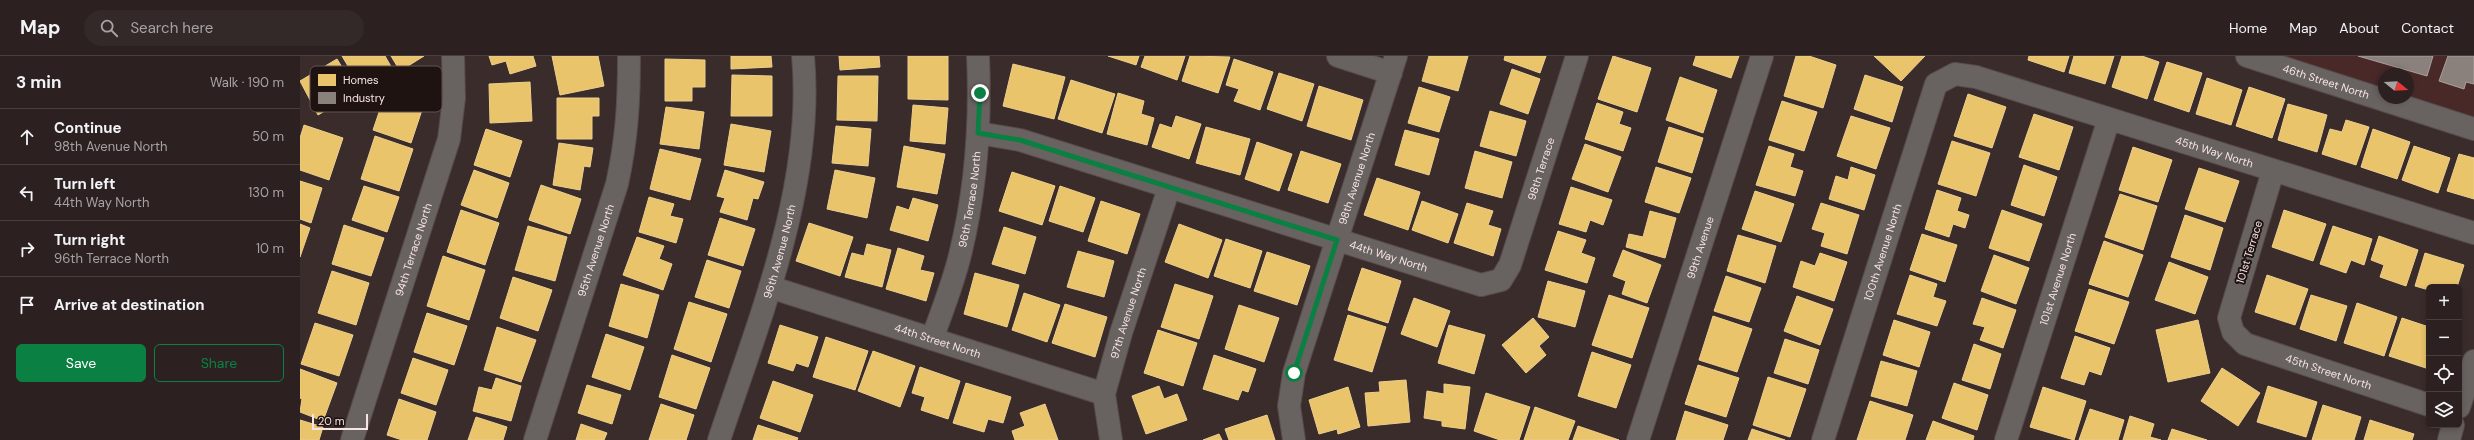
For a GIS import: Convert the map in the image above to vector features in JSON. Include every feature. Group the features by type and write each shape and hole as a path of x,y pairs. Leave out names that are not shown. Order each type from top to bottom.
{"street":[{"name":"94th Terrace North","path":"352,440 449,138 454,98 453,56"},
{"name":"95th Avenue North","path":"534,440 617,184 626,142 630,106 629,56"},
{"name":"96th Avenue North","path":"719,440 770,287 792,202 804,125 803,56"},
{"name":"96th Terrace North","path":"932,339 963,242 970,206 978,133 978,56"},
{"path":"1338,56 1393,64"},
{"name":"98th Terrace","path":"1501,280 1510,265 1577,56"},
{"name":"99th Avenue","path":"1638,440 1762,56"},
{"name":"46th Street North","path":"2247,56 2474,129"},
{"name":"98th Avenue North","path":"1294,440 1289,406 1294,373 1393,64"},
{"name":"45th Way North","path":"1955,74 1976,77 2474,233"},
{"name":"100th Avenue North","path":"1823,440 1936,84 1955,74"},
{"name":"101st Avenue North","path":"2006,440 2109,119"},
{"name":"44th Way North","path":"978,133 1020,140 1481,285 1501,280"},
{"name":"101st Terrace","path":"2233,332 2229,318 2274,171"},
{"name":"97th Avenue North","path":"1112,440 1104,394 1121,333 1169,188"},
{"name":"44th Street North","path":"770,287 1104,394"},
{"name":"45th Street North","path":"2233,332 2245,344 2426,404"},
{"path":"2462,398 2474,361"},
{"path":"2449,440 2452,428"}],"shaded area":[{"path":"2279,56 2474,56 2474,118 2414,99 2414,68 2378,68 2378,88"}],"building: Homes":[{"path":"342,56 385,56 391,66 348,66"},
{"path":"391,56 424,56 408,66 397,66"},
{"path":"489,56 533,56 536,66 510,74 506,61 492,65"},
{"path":"552,56 598,56 604,86 560,95"},
{"path":"731,56 771,56 772,67 731,69"},
{"path":"839,56 879,56 880,67 840,70"},
{"path":"908,56 948,56 948,100 908,99"},
{"path":"1108,56 1139,56 1136,65"},
{"path":"1145,56 1185,56 1177,80 1141,67"},
{"path":"1190,56 1230,57 1218,93 1182,81"},
{"path":"1429,56 1468,56 1458,91 1422,81"},
{"path":"1505,56 1546,56 1540,73 1504,60"},
{"path":"1613,56 1651,68 1637,112 1598,99"},
{"path":"1696,56 1739,56 1731,78 1693,65"},
{"path":"1796,56 1809,56 1836,65 1823,108 1784,96"},
{"path":"1874,56 1925,56 1901,81"},
{"path":"2029,56 2069,56 2064,72 2028,60"},
{"path":"2074,56 2114,56 2105,84 2069,73"},
{"path":"2122,56 2142,56 2159,62 2147,99 2112,87"},
{"path":"337,59 341,66 325,66"},
{"path":"665,59 705,60 705,87 692,87 692,101 665,101"},
{"path":"1234,59 1273,72 1260,110 1234,101 1239,89 1226,85"},
{"path":"2167,62 2202,73 2189,112 2154,100"},
{"path":"1013,64 1065,77 1054,119 1003,106"},
{"path":"1512,69 1540,79 1528,114 1500,104"},
{"path":"1279,73 1314,84 1302,121 1267,109"},
{"path":"310,75 310,100 300,81"},
{"path":"732,75 772,76 772,116 731,116"},
{"path":"1865,75 1903,87 1892,122 1854,109"},
{"path":"838,76 878,76 877,121 837,120"},
{"path":"1680,77 1717,90 1703,133 1666,120"},
{"path":"2207,78 2242,90 2231,125 2196,114"},
{"path":"1071,80 1115,94 1102,133 1058,119"},
{"path":"530,82 532,121 490,123 489,84"},
{"path":"1319,86 1363,100 1351,140 1307,126"},
{"path":"1419,87 1450,97 1439,132 1408,123"},
{"path":"2249,87 2285,99 2272,138 2236,126"},
{"path":"1118,93 1144,101 1141,114 1154,118 1147,145 1107,134"},
{"path":"1968,94 2006,107 1992,148 1954,136"},
{"path":"557,98 599,98 599,116 592,116 592,139 557,139"},
{"path":"1782,101 1817,112 1804,151 1769,140"},
{"path":"1597,103 1623,112 1619,124 1631,128 1623,151 1585,139"},
{"path":"2288,104 2327,115 2317,152 2278,140"},
{"path":"913,105 948,108 945,144 910,141"},
{"path":"666,107 704,112 699,149 660,144"},
{"path":"1490,111 1526,121 1516,156 1480,146"},
{"path":"316,112 323,112 318,115"},
{"path":"379,112 421,112 411,143 373,130"},
{"path":"2034,114 2073,127 2059,170 2019,157"},
{"path":"1176,116 1201,124 1189,159 1152,147 1160,124 1172,128"},
{"path":"1851,116 1890,128 1876,169 1837,156"},
{"path":"2346,120 2369,127 2356,165 2322,154 2330,129 2342,132"},
{"path":"731,124 771,131 764,172 724,165"},
{"path":"304,125 343,138 329,180 300,170 300,138"},
{"path":"836,126 871,129 868,166 832,163"},
{"path":"1206,127 1250,139 1240,175 1196,163"},
{"path":"1669,127 1703,138 1692,173 1658,162"},
{"path":"486,129 522,141 510,177 474,165"},
{"path":"2373,129 2410,142 2397,179 2361,167"},
{"path":"1405,130 1439,139 1429,175 1395,165"},
{"path":"375,136 413,149 399,191 361,179"},
{"path":"1952,141 1990,153 1976,196 1938,184"},
{"path":"1257,142 1292,154 1279,191 1245,179"},
{"path":"559,143 593,148 590,167 584,166 580,190 553,185"},
{"path":"1585,144 1621,157 1608,192 1572,179"},
{"path":"904,146 945,154 937,194 897,187"},
{"path":"1769,146 1794,154 1790,167 1803,171 1795,196 1756,185"},
{"path":"2414,146 2450,158 2438,193 2402,180"},
{"path":"2133,147 2172,160 2158,202 2119,190"},
{"path":"660,149 701,159 690,200 650,189"},
{"path":"1301,151 1341,164 1328,203 1288,190"},
{"path":"1475,151 1512,162 1502,198 1465,188"},
{"path":"2459,154 2474,158 2474,199 2447,191"},
{"path":"2024,165 2057,177 2044,216 2011,205"},
{"path":"1656,167 1691,178 1679,213 1645,202"},
{"path":"1851,167 1875,175 1864,210 1829,199 1836,176 1848,180"},
{"path":"2199,168 2239,181 2225,222 2185,209"},
{"path":"474,170 509,183 497,218 461,205"},
{"path":"725,170 764,182 758,199 753,198 747,220 720,212 725,198 717,196"},
{"path":"835,170 875,178 867,218 827,209"},
{"path":"1012,172 1055,186 1042,225 999,211"},
{"path":"1377,178 1420,192 1408,230 1364,215"},
{"path":"300,181 322,188 311,223 300,219"},
{"path":"541,185 581,199 570,234 529,220"},
{"path":"364,186 399,197 387,232 352,220"},
{"path":"1060,186 1095,198 1083,232 1049,221"},
{"path":"1571,187 1612,200 1603,225 1590,220 1586,232 1559,224"},
{"path":"1937,190 1961,198 1957,211 1969,215 1965,228 1953,224 1949,237 1925,229"},
{"path":"1755,191 1794,204 1781,242 1742,229"},
{"path":"2120,194 2157,206 2143,250 2105,237"},
{"path":"649,197 674,204 670,216 683,219 676,243 639,232"},
{"path":"913,198 938,205 928,241 890,230 897,206 909,210"},
{"path":"1101,201 1140,214 1127,254 1088,241"},
{"path":"1422,201 1458,214 1448,243 1412,230"},
{"path":"1467,203 1493,211 1488,225 1501,229 1493,256 1454,243"},
{"path":"1821,203 1859,215 1847,254 1821,246 1825,233 1812,229"},
{"path":"461,210 499,223 485,265 447,252"},
{"path":"2002,210 2042,224 2029,261 1989,248"},
{"path":"2284,210 2326,224 2313,261 2272,247"},
{"path":"1650,211 1676,218 1665,258 1626,247 1629,234 1643,237"},
{"path":"2185,215 2223,228 2210,270 2171,257"},
{"path":"720,218 755,229 743,266 708,255"},
{"path":"809,223 853,237 840,276 796,261"},
{"path":"300,224 310,228 300,257"},
{"path":"1179,224 1222,240 1208,278 1165,262"},
{"path":"344,225 384,238 371,276 332,264"},
{"path":"528,226 567,237 555,281 515,270"},
{"path":"2333,226 2372,239 2364,265 2351,260 2346,273 2320,264"},
{"path":"1004,227 1036,237 1025,274 992,264"},
{"path":"1558,231 1586,240 1581,253 1595,258 1587,283 1545,270"},
{"path":"1922,234 1957,245 1945,282 1910,270"},
{"path":"1738,235 1776,246 1765,283 1727,271"},
{"path":"2379,236 2418,250 2406,286 2380,277 2384,265 2371,260"},
{"path":"637,237 664,246 659,259 672,264 663,290 623,275"},
{"path":"1226,239 1262,251 1250,288 1214,276"},
{"path":"2104,241 2143,255 2128,297 2089,284"},
{"path":"867,244 891,250 882,287 845,277 852,253 864,256"},
{"path":"898,248 924,256 920,270 934,273 926,301 886,289"},
{"path":"1623,250 1661,265 1647,303 1622,294 1626,281 1613,276"},
{"path":"1078,251 1114,261 1104,297 1067,287"},
{"path":"1267,252 1310,266 1297,305 1254,291"},
{"path":"1820,253 1847,262 1834,301 1793,287 1801,261 1815,266"},
{"path":"2425,253 2464,265 2458,284 2426,284 2426,289 2415,286"},
{"path":"1994,255 2029,268 2016,304 1981,291"},
{"path":"443,256 485,270 469,320 427,306"},
{"path":"707,260 741,271 729,308 695,297"},
{"path":"2169,262 2208,277 2195,314 2155,300"},
{"path":"1362,268 1401,281 1388,323 1348,310"},
{"path":"332,271 369,283 356,325 318,313"},
{"path":"975,273 1019,285 1007,327 964,314"},
{"path":"1910,275 1937,284 1933,297 1946,301 1937,326 1897,314"},
{"path":"2267,275 2308,289 2295,325 2255,312"},
{"path":"1726,276 1761,288 1749,322 1714,311"},
{"path":"513,277 552,290 538,331 500,318"},
{"path":"1548,281 1585,291 1575,327 1538,317"},
{"path":"621,284 659,295 647,338 609,326"},
{"path":"1175,284 1213,296 1199,339 1161,327"},
{"path":"2089,289 2129,302 2114,344 2075,331"},
{"path":"1024,293 1060,305 1047,342 1012,330"},
{"path":"1609,295 1649,308 1632,358 1592,345"},
{"path":"2311,295 2347,306 2336,341 2300,329"},
{"path":"1797,296 1833,309 1820,345 1784,331"},
{"path":"1414,298 1450,311 1437,347 1401,334"},
{"path":"1982,298 2016,310 2003,348 1980,340 1985,327 1973,324"},
{"path":"689,302 727,314 711,362 674,349"},
{"path":"2357,303 2397,317 2384,356 2344,343"},
{"path":"1065,304 1107,317 1095,357 1052,343"},
{"path":"1239,305 1279,318 1264,362 1225,349"},
{"path":"427,313 467,326 454,365 414,352"},
{"path":"1348,315 1386,327 1372,372 1334,360"},
{"path":"1713,316 1752,329 1737,372 1699,360"},
{"path":"1533,318 1549,337 1539,346 1546,355 1526,373 1502,345"},
{"path":"2402,318 2426,326 2426,368 2389,356"},
{"path":"1894,320 1930,332 1919,367 1883,355"},
{"path":"2198,320 2210,373 2168,382 2156,330"},
{"path":"315,323 353,335 339,376 301,364"},
{"path":"780,325 818,337 808,367 796,363 793,371 768,363"},
{"path":"1449,325 1485,335 1474,374 1438,363"},
{"path":"497,327 536,340 521,382 484,370"},
{"path":"1158,330 1197,343 1183,386 1144,373"},
{"path":"606,334 644,347 630,390 592,377"},
{"path":"2075,336 2110,348 2101,375 2089,371 2084,385 2061,378"},
{"path":"826,337 868,351 855,390 813,377"},
{"path":"1785,339 1819,350 1808,384 1774,373"},
{"path":"1974,344 2001,354 1990,389 1962,380"},
{"path":"873,351 915,366 900,407 858,391"},
{"path":"1592,352 1631,365 1616,408 1578,396"},
{"path":"672,355 710,368 696,409 659,397"},
{"path":"1214,355 1256,369 1248,392 1242,390 1238,400 1203,389"},
{"path":"413,358 448,370 436,405 401,393"},
{"path":"1881,361 1917,371 1907,406 1871,396"},
{"path":"1698,365 1739,378 1726,417 1685,404"},
{"path":"920,367 960,381 948,419 921,410 925,397 912,393"},
{"path":"2222,368 2260,393 2238,426 2201,401"},
{"path":"300,369 337,383 323,421 300,412 302,399 300,398"},
{"path":"1768,377 1806,389 1790,437 1753,425"},
{"path":"496,378 521,386 511,421 473,411 479,387 492,390"},
{"path":"1406,380 1410,422 1368,426 1365,393 1380,392 1379,382"},
{"path":"773,381 813,395 800,432 760,418"},
{"path":"966,383 1011,397 1003,423 988,419 984,432 953,423"},
{"path":"1954,383 1988,395 1977,430 1942,418"},
{"path":"1444,384 1470,387 1465,429 1442,426 1442,421 1424,418 1427,391 1444,394"},
{"path":"587,385 621,395 612,424 578,413"},
{"path":"1159,386 1164,399 1177,394 1187,420 1146,434 1132,396"},
{"path":"2268,386 2317,402 2306,437 2257,422"},
{"path":"1348,387 1360,427 1338,434 1337,429 1319,434 1309,400"},
{"path":"2043,387 2086,401 2074,440 2030,427"},
{"path":"1486,393 1530,407 1519,440 1500,440 1474,431"},
{"path":"399,399 436,412 427,440 402,440 387,435"},
{"path":"1870,401 1913,415 1905,440 1857,440"},
{"path":"661,404 694,415 686,440 649,440"},
{"path":"1045,404 1058,440 1015,440 1012,431 1025,426 1020,413"},
{"path":"2323,405 2361,417 2354,440 2312,440"},
{"path":"1535,407 1575,421 1568,440 1524,440"},
{"path":"2090,409 2124,420 2118,440 2079,440"},
{"path":"1685,411 1728,425 1723,440 1676,440"},
{"path":"1267,415 1275,440 1229,440 1225,429"},
{"path":"2130,416 2154,424 2150,437 2161,440 2123,440"},
{"path":"476,417 507,427 503,440 468,440"},
{"path":"300,420 323,427 319,440 300,440"},
{"path":"2370,420 2414,434 2412,440 2364,440"},
{"path":"1933,421 1974,436 1973,440 1926,440"},
{"path":"581,424 607,433 604,440 576,440"},
{"path":"758,425 798,438 797,440 753,440"},
{"path":"1578,426 1619,440 1573,440"},
{"path":"1752,429 1785,440 1748,440"},
{"path":"2172,429 2207,440 2168,440"},
{"path":"1219,434 1222,440 1203,440"}],"building: Industry":[{"path":"2358,56 2433,56 2427,76 2414,72 2414,68 2399,68"},
{"path":"2448,56 2474,56 2474,84 2466,82 2464,89 2439,81"}],"route":[{"path":"980,93 978,133 1020,140 1337,240 1294,373"}]}
